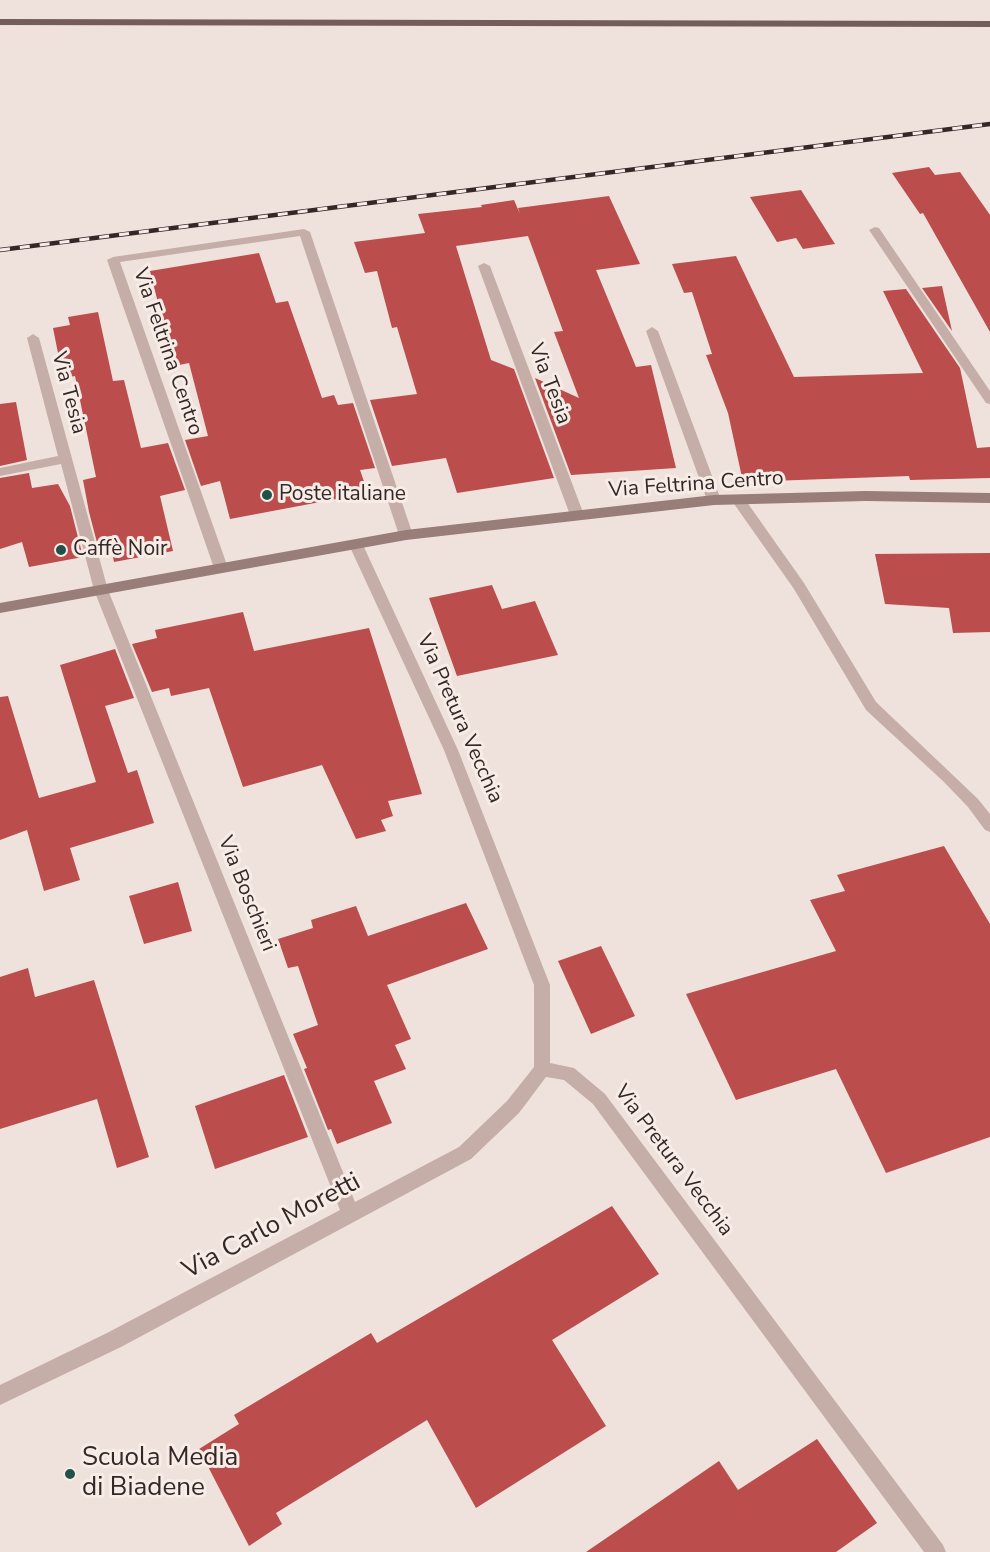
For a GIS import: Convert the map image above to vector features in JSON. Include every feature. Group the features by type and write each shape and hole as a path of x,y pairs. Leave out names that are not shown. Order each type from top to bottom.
{"main road":[{"path":"0,22 990,24"},
{"name":"Via Feltrina Centro","path":"0,608 406,535 577,515 714,500 866,496 990,498"}],"street":[{"path":"875,230 990,400"},
{"name":"Via Feltrina Centro","path":"221,568 113,260 304,232 406,535"},
{"name":"Via Tesia","path":"484,266 577,515"},
{"path":"652,331 714,500"},
{"name":"Via Tesia","path":"33,338 101,590"},
{"name":"Via Tesia","path":"0,472 66,459"},
{"path":"739,501 799,586 871,706 949,778 973,803 990,826"},
{"name":"Via Pretura Vecchia","path":"356,545 451,750 542,984 542,1069 567,1072 599,1099 936,1552"},
{"name":"Via Boschieri","path":"101,590 351,1214"},
{"name":"Via Carlo Moretti","path":"0,1395 114,1340 465,1154 513,1107 542,1069"}],"building":[{"path":"929,167 935,175 960,172 990,215 990,332 923,213 920,214 892,173"},
{"path":"801,190 835,244 803,249 796,238 777,242 750,197"},
{"path":"609,196 640,264 596,270 636,367 651,365 676,468 571,475 535,378 579,398 554,332 563,331 528,236 456,246 491,360 514,369 554,478 457,493 446,458 392,466 370,400 417,394 397,327 392,328 377,271 365,273 354,242 425,233 418,214 482,207 481,205 514,200 520,214 518,208"},
{"path":"259,253 276,303 288,301 322,398 334,395 338,405 353,403 375,468 360,470 368,493 230,519 220,481 201,486 185,440 208,436 189,363 174,366 150,271"},
{"path":"736,256 794,377 923,373 883,291 906,289 960,368 977,448 990,447 990,478 910,480 909,476 743,482 728,413 706,355 712,354 692,292 684,293 672,264"},
{"path":"942,286 952,331 922,288"},
{"path":"98,312 113,381 124,380 141,448 168,443 185,490 160,496 173,551 114,562 112,552 100,554 89,512 83,480 96,477 75,376 63,378 53,328 70,325 68,317"},
{"path":"16,402 27,460 0,466 0,404"},
{"path":"29,473 32,488 58,484 70,506 83,557 29,567 22,542 0,549 0,478"},
{"path":"990,553 990,632 953,633 949,608 885,604 875,554"},
{"path":"492,585 502,609 535,601 558,655 457,676 429,598"},
{"path":"243,612 254,651 369,628 422,794 388,801 393,816 381,820 386,831 356,839 322,765 243,787 209,688 171,696 169,688 152,692 132,644 157,638 155,630"},
{"path":"115,649 134,698 105,706 128,773 137,770 154,823 70,848 80,880 44,891 27,830 0,840 0,697 8,696 39,798 96,782 60,665"},
{"path":"944,846 990,924 990,1137 886,1173 836,1069 736,1100 686,994 836,951 810,900 845,891 837,875"},
{"path":"178,882 192,931 144,944 129,896"},
{"path":"466,903 488,949 387,985 411,1039 395,1045 406,1069 374,1081 392,1123 337,1144 331,1129 328,1130 293,1034 318,1025 298,966 288,968 278,939 313,928 311,920 356,906 368,936"},
{"path":"601,946 635,1016 591,1034 558,961"},
{"path":"28,968 35,997 94,980 149,1157 117,1168 97,1099 0,1129 0,977"},
{"path":"284,1075 308,1137 215,1169 195,1106"},
{"path":"612,1206 659,1274 552,1340 606,1426 476,1508 427,1420 276,1513 282,1524 249,1546 199,1449 239,1424 234,1415 371,1333 377,1343"},
{"path":"817,1439 877,1523 836,1552 586,1552 719,1461 738,1490"}],"railway":[{"path":"0,250 990,124"}],"place":[{"name":"Poste italiane","path":"267,495"},
{"name":"Caffè Noir","path":"61,550"},
{"name":"Scuola Media di Biadene","path":"70,1474"}]}
